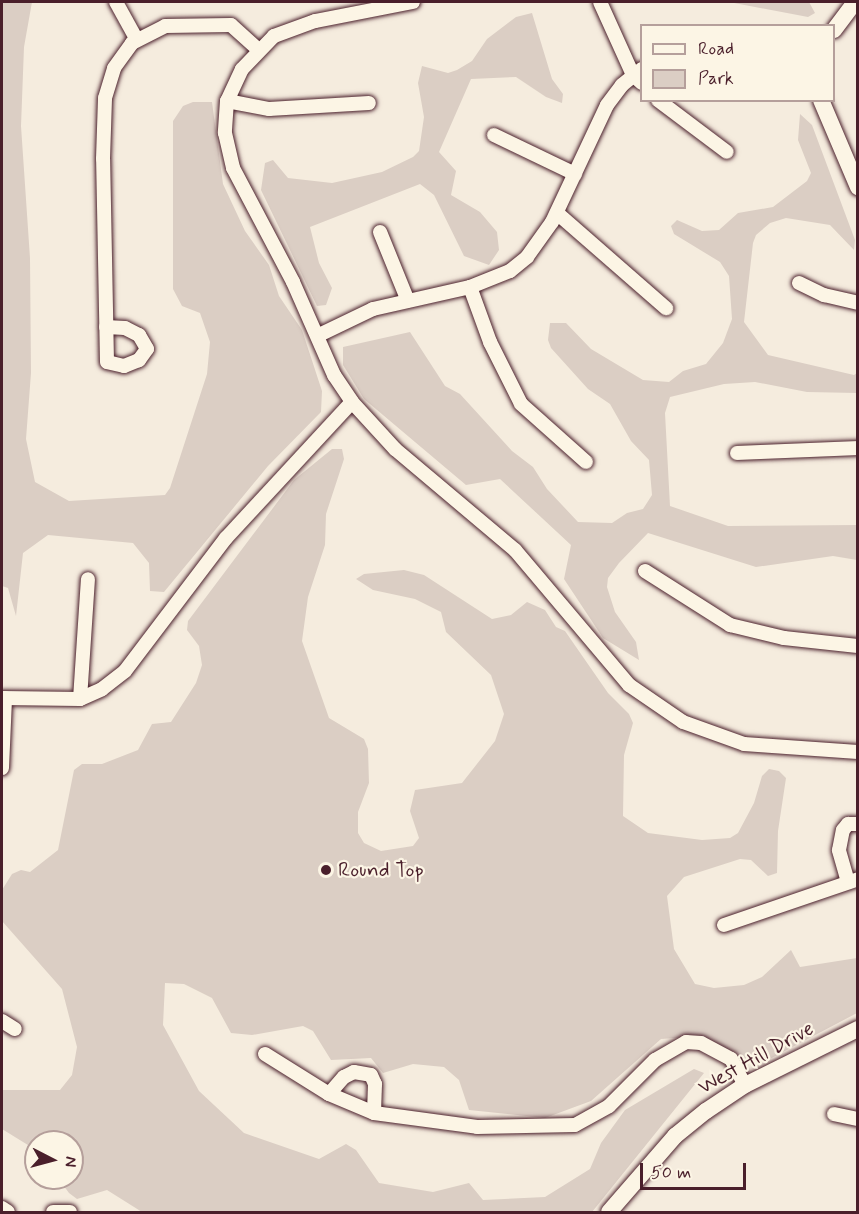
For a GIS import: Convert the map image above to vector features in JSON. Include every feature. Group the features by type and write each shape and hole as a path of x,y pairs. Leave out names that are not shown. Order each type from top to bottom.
{"street":[{"path":"116,2 137,40"},
{"path":"414,2 349,7 289,28 258,49 242,69 227,101 225,133 233,168 319,335 334,375 352,402 395,448 515,550 584,636 630,685 683,722 744,744 858,752"},
{"path":"319,335 373,309 470,287 518,264 556,213 607,105 639,76 600,2"},
{"path":"835,29 855,2"},
{"path":"106,327 105,98 114,68 137,40 165,26 217,22 231,25 258,49"},
{"path":"227,101 269,109 369,103"},
{"path":"661,102 727,152"},
{"path":"822,102 858,187"},
{"path":"494,135 575,174"},
{"path":"556,213 666,308"},
{"path":"380,232 408,301"},
{"path":"799,284 824,296 858,303"},
{"path":"470,287 490,342 521,404 586,462"},
{"path":"2,768 3,698 80,699 102,689 125,671 226,538 352,402"},
{"path":"737,453 858,448"},
{"path":"645,571 730,625 784,638 858,646"},
{"path":"80,699 88,579"},
{"path":"724,925 853,880 840,850 843,830 848,824 858,825"},
{"path":"2,1022 15,1029"},
{"name":"West Hill Drive","path":"609,1212 675,1136 745,1085 858,1029"},
{"path":"265,1054 329,1094 374,1113 477,1127 575,1125 609,1106 655,1060 686,1042 701,1043 731,1059 745,1085"},
{"path":"329,1094 344,1077 354,1072 371,1076 375,1084 374,1113"},
{"path":"834,1113 858,1119"},
{"path":"2,1208 8,1212"},
{"path":"53,1212 69,1212"}],"green space":[{"path":"2,2 32,2 24,47 21,126 30,258 31,373 26,439 35,482 69,501 165,495 170,488 207,374 210,342 200,313 182,306 173,289 173,121 183,106 193,102 212,102 223,184 245,231 269,265 279,296 302,330 322,391 321,412 268,466 164,592 150,591 149,563 133,543 48,535 23,553 16,616 8,588 2,586"},
{"path":"729,2 809,2 815,13 808,17"},
{"path":"532,13 552,79 563,94 562,103 546,97 516,77 471,79 439,152 456,171 451,195 480,212 497,232 499,250 489,265 464,256 434,195 420,184 310,227 319,263 332,288 326,305 317,306 261,190 265,163 273,160 288,178 332,183 382,172 413,157 419,151 424,117 418,83 422,66 448,73 457,70 472,61 487,39 516,17"},
{"path":"800,114 812,125 855,240 854,250 830,225 786,218 770,223 756,235 753,243 744,322 768,355 854,375 857,373 857,393 807,392 755,382 724,384 670,397 665,413 670,506 728,526 857,525 857,560 833,556 756,567 648,533 619,563 608,578 607,587 615,612 636,642 639,660 603,638 564,579 571,545 500,479 466,485 364,399 343,365 343,347 410,332 445,386 460,394 512,451 533,467 547,489 578,522 612,523 627,513 643,509 652,495 649,460 631,441 610,404 588,389 551,348 548,340 550,323 566,323 591,349 643,380 669,382 683,371 706,364 723,343 732,319 729,276 720,262 674,234 671,226 677,220 702,231 719,230 738,213 773,207 807,181 811,173 798,140"},
{"path":"332,449 342,449 344,459 326,514 325,545 308,597 302,641 329,718 364,739 368,749 369,783 358,812 358,833 364,843 381,851 413,846 419,838 410,811 415,790 462,783 495,741 504,714 491,675 446,632 441,612 415,599 373,590 356,579 364,574 404,570 424,575 492,619 511,615 527,602 545,610 556,627 565,631 608,693 629,714 633,723 624,755 623,816 648,833 702,840 730,838 738,833 754,803 762,776 769,769 779,771 786,778 778,831 777,873 768,876 751,860 740,859 684,877 667,896 674,949 695,984 714,988 744,985 762,977 791,950 800,967 857,958 857,1013 764,1062 747,1060 702,1036 661,1039 591,1101 545,1118 469,1110 459,1080 444,1067 413,1064 383,1073 371,1058 331,1060 313,1031 303,1026 252,1035 231,1033 212,998 184,984 165,983 163,1025 199,1091 244,1133 319,1159 346,1144 356,1150 379,1183 433,1192 469,1183 483,1200 545,1197 590,1169 601,1143 625,1110 694,1069 704,1073 592,1212 142,1212 107,1190 77,1199 67,1190 84,1190 84,1130 24,1130 24,1143 2,1129 2,1090 60,1090 72,1075 77,1047 62,989 2,921 2,890 12,874 21,870 30,872 58,850 74,770 82,764 102,764 138,750 152,724 171,722 196,683 202,665 199,646 187,630 188,621 294,480"}],"place":[{"name":"Round Top","path":"326,870"}]}
